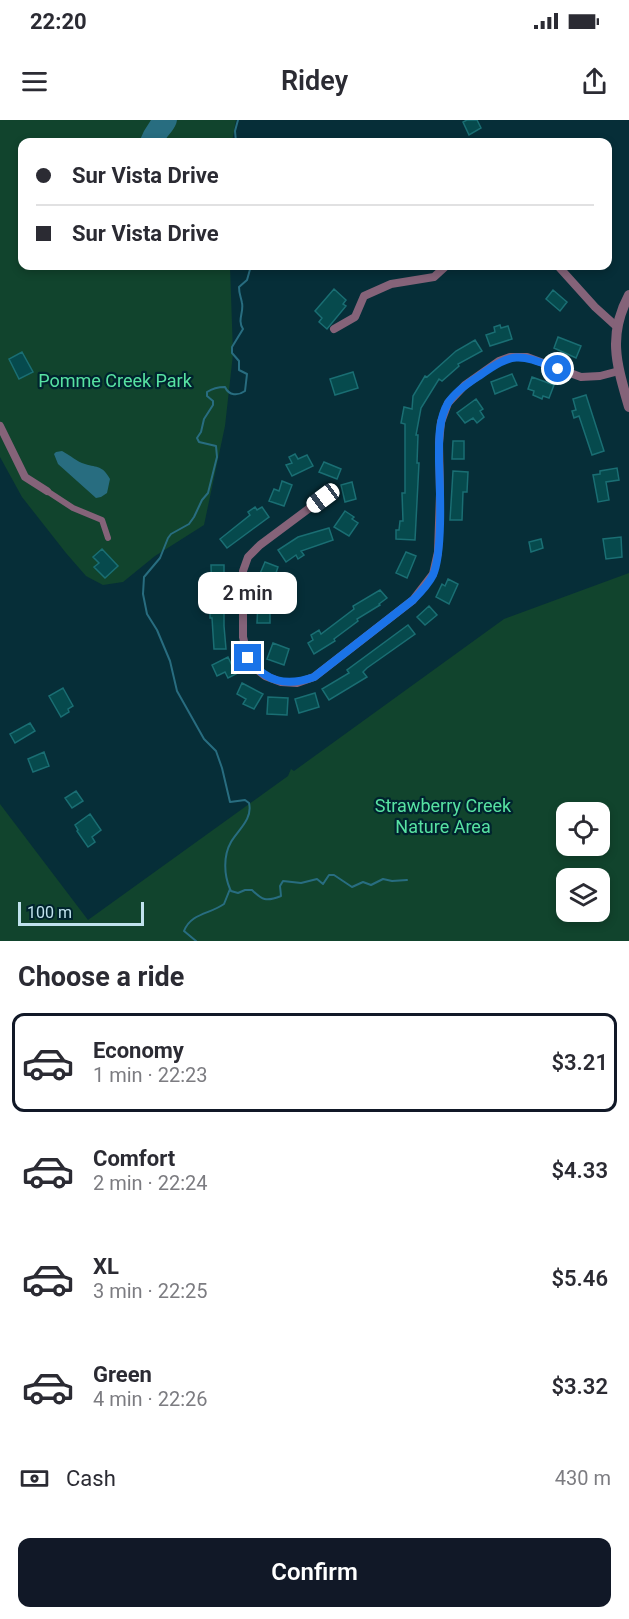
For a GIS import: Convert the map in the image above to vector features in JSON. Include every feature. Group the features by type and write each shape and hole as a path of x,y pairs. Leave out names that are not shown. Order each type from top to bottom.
{"street":[{"path":"334,329 355,317 364,297 391,284 434,278 442,270"},
{"path":"562,270 595,307 616,326"},
{"path":"629,295 616,326 615,346 629,407"},
{"path":"323,498 260,545 248,557 243,571 244,646 248,658 265,676 280,682 297,683 314,677 413,600 423,590 433,574 438,552 441,422 448,403 465,385 499,361 510,357 527,357 580,377 600,376 619,371"},
{"path":"0,426 25,477 73,508 102,520 108,538"}],"green space":[{"name":"Pomme Creek Park","path":"0,120 236,120 233,138 18,138 18,270 230,270 233,354 225,426 204,525 155,556 123,582 103,585 86,576 66,553 22,497 0,457"},
{"name":"Strawberry Creek Nature Area","path":"629,573 629,941 0,941 0,804 88,920 288,776 291,769 294,771 504,619"}],"water":[{"path":"151,120 177,120 167,138 141,138"},
{"path":"62,451 79,462 105,471 110,479 107,493 96,498 58,464 54,454"}],"building":[{"path":"477,120 481,128 469,135 463,122"},
{"path":"334,289 346,300 343,304 346,306 327,329 319,322 322,318 315,311"},
{"path":"553,290 567,302 560,311 546,299"},
{"path":"500,325 501,328 508,326 512,339 490,346 486,335 495,332 494,327"},
{"path":"558,337 581,346 576,358 554,348"},
{"path":"475,340 482,351 458,364 459,366 442,381 439,379 421,408 416,435 418,435 417,463 419,463 415,540 396,539 396,530 399,530 400,521 403,521 402,493 405,493 405,424 401,423 404,407 412,409 413,396 425,376 427,377 456,351"},
{"path":"22,352 33,372 19,379 9,359"},
{"path":"353,372 358,388 335,395 330,379"},
{"path":"512,374 517,385 495,394 491,382"},
{"path":"532,377 554,385 549,398 543,396 542,399 533,395 534,391 528,389"},
{"path":"586,395 604,451 592,455 579,416 574,418 572,411 576,410 573,399"},
{"path":"476,399 483,409 480,411 484,417 477,423 473,418 465,423 457,413"},
{"path":"453,441 464,441 464,459 452,459"},
{"path":"295,454 298,459 307,455 313,466 292,476 286,465 292,463 289,457"},
{"path":"324,462 341,469 337,479 319,472"},
{"path":"617,468 619,480 606,482 609,500 598,502 593,475 600,474 600,471"},
{"path":"453,471 468,472 467,492 463,492 462,520 450,520"},
{"path":"282,481 292,485 284,506 269,501 274,489 279,491"},
{"path":"352,482 356,499 345,502 341,485"},
{"path":"255,507 257,510 262,507 269,517 227,548 220,539 250,515 248,512"},
{"path":"345,511 358,523 349,536 334,527"},
{"path":"329,528 333,540 301,551 304,555 298,559 296,555 286,562 278,550 298,537"},
{"path":"621,537 622,557 606,559 603,539"},
{"path":"541,539 543,548 531,552 529,542"},
{"path":"102,549 118,566 105,578 94,567 99,563 93,557"},
{"path":"406,552 416,556 407,578 396,573"},
{"path":"265,562 278,567 273,582 270,581 268,588 256,583"},
{"path":"211,565 224,565 226,649 214,649 210,610 203,610 203,603 210,603 210,595 212,595"},
{"path":"448,579 458,584 449,604 436,597 442,584 445,586"},
{"path":"380,590 387,598 380,605 357,619 358,621 334,639 335,641 314,654 308,643 313,640 311,635 319,630 321,634 354,609 353,606"},
{"path":"258,601 270,601 270,623 257,623"},
{"path":"429,606 437,615 425,625 417,617"},
{"path":"408,625 415,634 367,668 363,672 367,677 329,700 322,689 349,673 347,670"},
{"path":"273,643 289,649 284,665 267,659"},
{"path":"228,657 236,674 228,678 225,672 217,676 212,665"},
{"path":"242,683 263,694 254,709 243,704 246,699 237,694"},
{"path":"63,688 73,706 61,717 49,696"},
{"path":"315,693 319,707 299,713 295,699"},
{"path":"268,697 288,698 287,715 267,714"},
{"path":"30,723 35,731 15,743 10,734"},
{"path":"44,752 49,766 33,772 28,759"},
{"path":"76,791 83,801 72,808 65,798"},
{"path":"90,814 101,830 92,837 95,842 88,847 75,825"}],"waterway":[{"path":"236,138 238,120"},
{"path":"196,941 184,931 196,917 224,904 230,889 226,878 227,853 231,842 247,819 250,809 249,803 245,800 230,802 216,751 204,739 177,691 170,661 157,630 147,614 143,594 144,577 160,558 171,534 189,524 208,493 217,457 216,446 199,442 197,438 204,419 213,405 207,392 222,387 234,394 245,391 247,374 239,370 239,361 232,353 232,347 243,329 239,287 247,280 250,270"},
{"path":"230,889 238,893 252,890 262,898 272,899 281,896 280,886 283,881 301,883 317,879 323,884 329,875 334,875 352,887 363,882 371,885 383,879 407,880"}],"route":[{"path":"248,658 265,676 280,682 297,683 314,677 413,600 423,590 433,574 438,552 439,443 441,422 448,403 465,385 499,361 510,357 527,357 558,369"}]}
